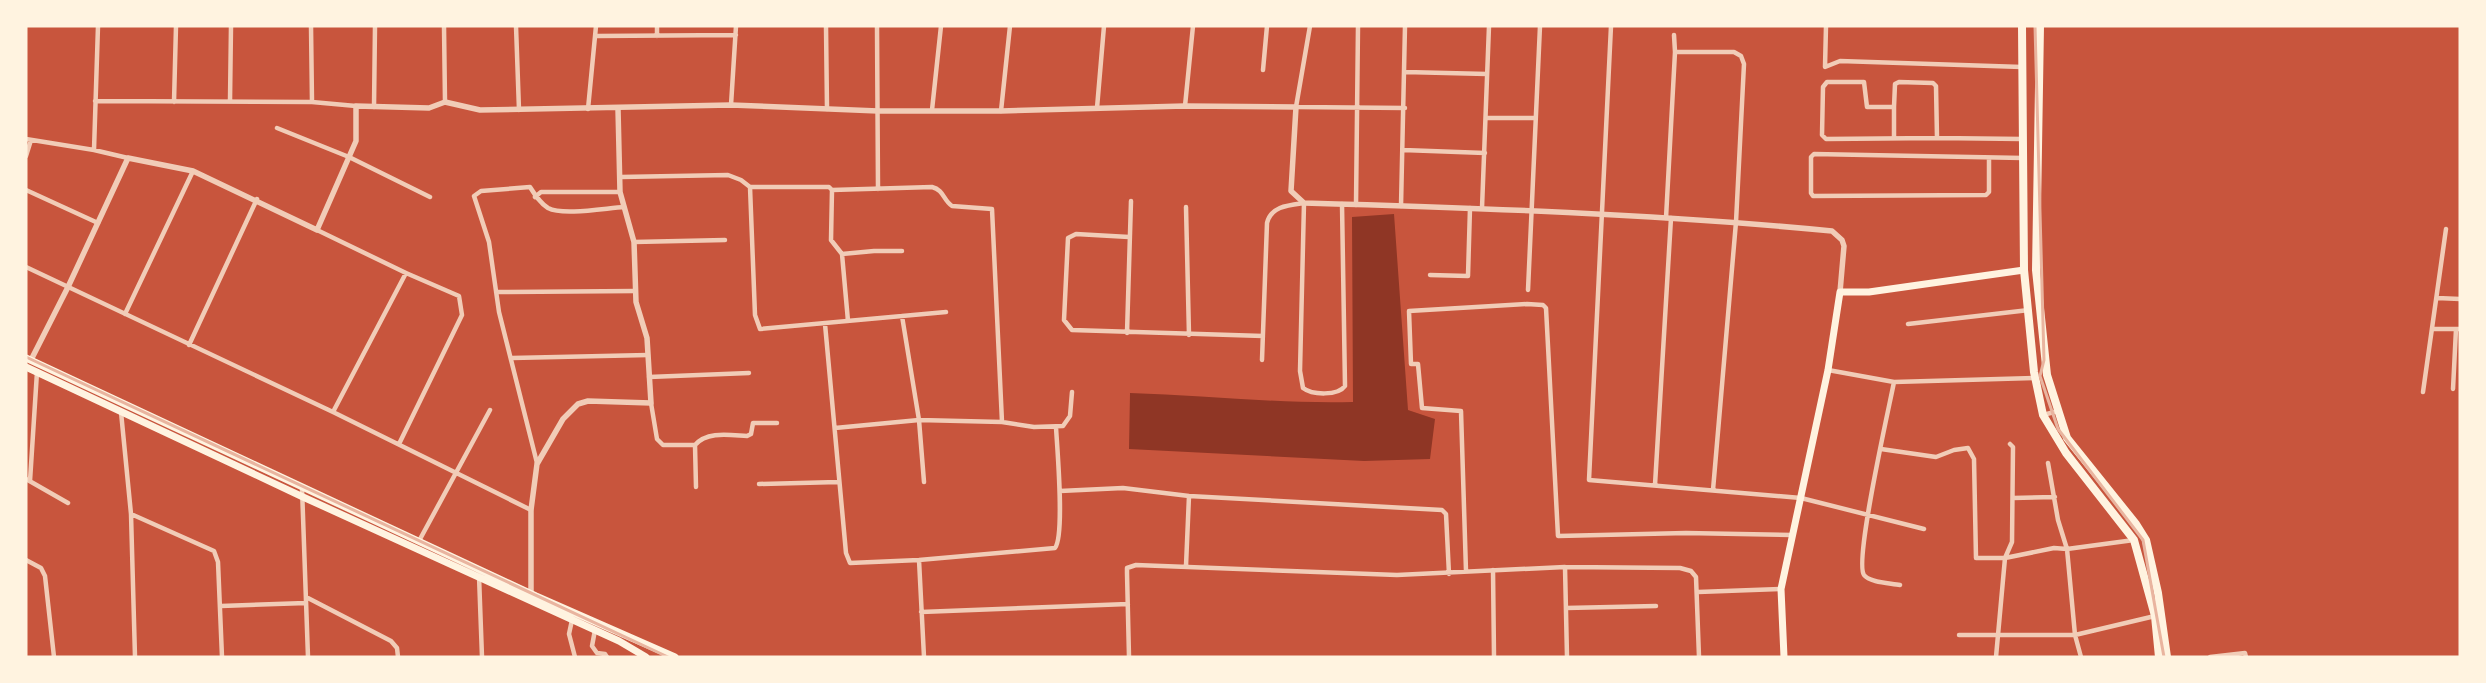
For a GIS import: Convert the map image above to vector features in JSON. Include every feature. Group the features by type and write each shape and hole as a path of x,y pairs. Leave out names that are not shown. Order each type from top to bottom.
{"main road":[{"path":"2022,26 2024,270 2036,378 2043,415 2066,453 2134,540 2145,573 2155,616 2159,657"},
{"path":"2040,26 2036,270 2044,360 2067,438 2136,524 2146,540 2158,593 2167,657"},
{"path":"1784,657 1781,589 1828,370 1840,292 1869,292 2024,270"},
{"path":"28,359 208,442 302,488 675,657"},
{"path":"26,367 530,602 619,640 646,657"}],"street":[{"path":"94,150 94,101 98,26"},
{"path":"174,102 176,26"},
{"path":"230,101 231,26"},
{"path":"311,26 312,102"},
{"path":"374,26 374,107"},
{"path":"444,26 445,102"},
{"path":"516,26 519,110"},
{"path":"588,109 597,36 596,26"},
{"path":"657,26 657,36"},
{"path":"732,105 736,26"},
{"path":"826,26 827,109"},
{"path":"877,26 878,189"},
{"path":"932,110 941,26"},
{"path":"1001,111 1010,26"},
{"path":"1097,108 1104,26"},
{"path":"1185,106 1193,26"},
{"path":"1263,70 1268,26"},
{"path":"1304,203 1291,191 1296,107 1310,26"},
{"path":"1356,205 1358,26"},
{"path":"1401,206 1405,108 1405,26"},
{"path":"1482,208 1489,26"},
{"path":"1528,290 1540,26"},
{"path":"1611,26 1590,480 1655,484 1801,498 1924,529"},
{"path":"1826,26 1825,67 1840,61 2022,67"},
{"path":"597,36 736,35"},
{"path":"1655,484 1669,218 1674,35"},
{"path":"1675,52 1734,52 1738,53 1744,60 1736,222 1713,490"},
{"path":"1405,72 1487,74"},
{"path":"1894,107 1867,107 1866,85 1862,80 1827,82 1823,87 1823,138 2022,139"},
{"path":"1894,138 1895,84 1899,82 1933,83 1936,86 1937,138"},
{"path":"94,101 312,102 374,107 429,108 445,102 480,110 618,109 732,105 878,111 1001,111 1185,106 1405,108"},
{"path":"317,230 356,141 356,106"},
{"path":"618,109 620,192 634,242 635,291 640,319 647,338 651,403 659,443 663,445 695,445 704,436 749,435 753,423 777,423"},
{"path":"1486,118 1535,118"},
{"path":"277,128 350,157 430,197"},
{"path":"26,156 29,139 94,150 193,171 257,199 406,273 459,296 462,315 399,444"},
{"path":"1403,150 1485,153"},
{"path":"1989,158 1988,194 1813,196 1811,193 1812,157 1814,154 2023,158"},
{"path":"28,359 68,287 128,158"},
{"path":"125,314 193,171"},
{"path":"621,177 728,176 741,180 750,187 829,187 832,190 932,187 943,192 947,203 952,206 992,209 1002,422"},
{"path":"538,464 512,358 498,312 489,242 475,200 475,194 481,191 530,187 535,196 549,208 558,211 624,207"},
{"path":"750,187 756,322 760,330 946,312"},
{"path":"26,190 98,223"},
{"path":"832,190 831,240 842,254 848,321"},
{"path":"535,196 541,192 620,192"},
{"path":"189,345 257,199"},
{"path":"1127,333 1130,201"},
{"path":"1304,203 1300,371 1303,388 1308,392 1338,392 1344,386 1342,204"},
{"path":"1262,360 1268,218 1274,211 1283,206 1304,203 1482,208 1736,222 1832,231 1844,246 1840,292"},
{"path":"1186,207 1189,335"},
{"path":"1430,275 1468,276 1470,208"},
{"path":"2423,392 2446,228"},
{"path":"1129,237 1076,234 1068,238 1064,315 1065,324 1072,330 1263,336"},
{"path":"634,242 725,240"},
{"path":"842,254 902,251"},
{"path":"26,267 333,412 531,510"},
{"path":"333,412 406,273"},
{"path":"496,292 635,291"},
{"path":"2437,298 2460,299"},
{"path":"1466,570 1461,410 1422,408 1418,364 1411,364 1409,311 1527,304 1543,305 1546,308 1558,536 1686,533 1792,535"},
{"path":"1908,324 2029,310"},
{"path":"902,316 919,420 924,482"},
{"path":"825,324 838,482 846,553 850,563 919,560 1055,548 1058,539 1060,491 1056,427"},
{"path":"2433,329 2458,329 2453,389"},
{"path":"512,358 648,355"},
{"path":"1828,370 1894,382 2036,378"},
{"path":"37,372 28,480 68,503"},
{"path":"649,377 749,373"},
{"path":"1894,382 1867,516 1861,558 1863,573 1868,578 1900,585"},
{"path":"835,428 919,420 1002,422 1034,427 1063,426 1069,421 1072,392"},
{"path":"530,602 531,510 538,464 563,419 578,404 588,401 651,403"},
{"path":"120,403 131,514 136,657"},
{"path":"419,541 490,410"},
{"path":"2043,415 2058,411"},
{"path":"1996,657 2005,558 2012,542 2014,498 2013,447 2010,444"},
{"path":"695,445 696,488"},
{"path":"1882,449 1936,457 1954,450 1968,448 1974,459 1974,557 2005,558 2054,548 2068,549 2134,540"},
{"path":"2048,463 2058,520 2068,549 2075,635 2081,657"},
{"path":"758,484 838,482"},
{"path":"302,488 308,657"},
{"path":"1060,491 1123,488 1189,496 1444,510 1446,514 1449,574"},
{"path":"1186,566 1189,496"},
{"path":"2014,498 2055,497"},
{"path":"131,514 214,551 218,562 222,657"},
{"path":"26,560 41,568 45,576 54,657"},
{"path":"919,560 924,657"},
{"path":"1129,657 1127,568 1136,565 1397,575 1449,574 1466,570 1565,567 1680,568 1691,571 1696,577 1699,657"},
{"path":"1565,567 1567,657"},
{"path":"480,568 482,657"},
{"path":"1493,570 1494,657"},
{"path":"1698,592 1781,589"},
{"path":"221,606 306,600 390,641 397,648 398,657"},
{"path":"921,612 1128,604"},
{"path":"1566,608 1656,606"},
{"path":"1959,635 2075,635 2155,616"},
{"path":"572,620 570,634 575,657"},
{"path":"595,630 592,646 597,653 605,654 607,657"},
{"path":"2210,657 2244,653 2246,657"}],"shaded area":[{"path":"1394,214 1408,410 1435,419 1430,459 1364,461 1129,449 1130,393 1297,402 1353,402 1352,217"}],"railway":[{"path":"2035,26 2044,360 2040,376 2058,429 2143,540 2164,657"},
{"path":"26,357 668,657"}]}
